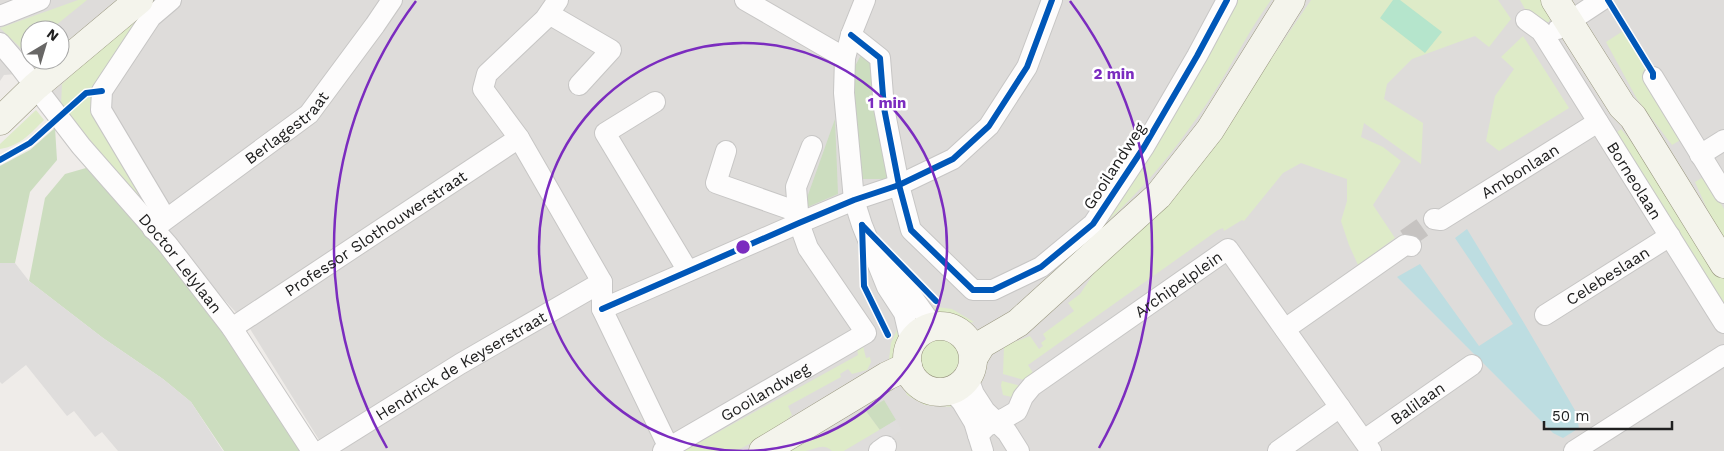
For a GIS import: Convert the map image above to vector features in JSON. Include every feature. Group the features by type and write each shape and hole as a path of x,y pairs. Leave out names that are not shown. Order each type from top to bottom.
{"main road":[{"path":"0,121 35,87 139,0"},
{"path":"1062,283 972,329 946,328 924,330 916,336 912,364 929,390 940,392 964,375 982,344 1018,322 1062,283 1158,196 1210,130 1291,0"},
{"path":"1576,7 1611,58 1633,117 1724,264"},
{"path":"946,328 969,342 964,375"},
{"path":"768,448 886,376 912,364"}],"street":[{"path":"0,16 40,0"},
{"path":"153,229 160,209 101,110 102,91 151,16 171,0"},
{"name":"Berlagestraat","path":"153,229 309,114 392,0"},
{"path":"745,0 845,58"},
{"path":"865,0 851,35 845,58 844,93 854,200 887,287 904,313 912,364"},
{"path":"602,309 688,271 798,217 899,186 953,159 989,126 1027,67 1052,0"},
{"name":"Gooilandweg","path":"899,186 911,230 973,290 993,290 1041,267 1093,224 1144,147 1227,0"},
{"path":"579,84 611,50 553,7 545,19 487,74 483,89 519,138 602,282 602,309 666,449"},
{"path":"1545,37 1576,7"},
{"name":"Borneolaan","path":"1526,20 1541,31 1545,37 1724,323"},
{"path":"851,35 880,58 884,108 899,186"},
{"name":"Doctor Lelylaan","path":"0,43 81,146 153,229 232,328 312,451"},
{"path":"1653,77 1724,193"},
{"path":"655,102 605,133 688,271"},
{"name":"Ambonlaan","path":"1438,222 1598,122"},
{"name":"Professor Slothouwerstraat","path":"232,328 519,138"},
{"path":"1700,155 1724,140"},
{"path":"798,217 796,187 812,146"},
{"path":"726,151 716,183 798,217"},
{"name":"Gooilandweg","path":"666,449 866,333 808,248 798,217"},
{"name":"Celebeslaan","path":"1545,315 1670,236"},
{"path":"1286,329 1407,244"},
{"name":"Archipelplein","path":"981,443 986,426 1017,411 1023,396 1030,388 1228,249 1367,445"},
{"path":"873,250 946,328"},
{"name":"Hendrick de Keyserstraat","path":"321,451 460,364 602,282"},
{"path":"1574,451 1724,355"},
{"name":"Balilaan","path":"1367,445 1472,365"},
{"path":"964,375 985,411 1007,432 1019,451"},
{"path":"964,375 962,402 974,422 981,443"},
{"path":"1278,451 1340,406"}],"shaded area":[{"path":"0,0 1724,0 1724,451 326,451 247,324 198,272 29,73 4,75 0,81"},
{"path":"0,263 15,263 29,281 103,338 163,379 191,402 223,451 118,451 102,432 95,437 74,411 67,416 26,365 2,384 0,382"},
{"path":"896,420 902,430 868,451 844,451"}],"green space":[{"path":"78,0 87,0 62,20 22,20"},
{"path":"153,0 91,95 93,112 146,208 61,105 62,84"},
{"path":"1235,0 1271,0 1255,23 1213,94 1172,152 1142,187 1091,236"},
{"path":"1311,0 1498,0 1511,19 1489,47 1475,36 1412,59 1387,84 1384,99 1423,123 1421,164 1364,123 1361,137 1383,147 1401,161 1373,205 1395,238 1358,265 1341,221 1347,201 1347,179 1301,163 1283,173 1244,221 1242,220 1224,231 1223,228 1218,230 1028,365 1035,376 1024,380 1003,374 1004,346 1030,336 1039,349 1043,346 1041,343 1046,339 1043,334 1074,311 1068,303 1080,294 1105,257 1204,158"},
{"path":"1393,0 1400,0 1442,32 1425,53 1380,18"},
{"path":"1520,0 1547,0 1551,14 1549,22 1534,19"},
{"path":"20,21 20,47 0,28"},
{"path":"1623,31 1649,76 1644,80 1682,139 1672,145 1637,99 1606,42"},
{"path":"1523,36 1569,108 1499,151 1486,141 1495,96 1514,69 1501,57"},
{"path":"861,55 872,61 888,179 859,179 853,80 854,68"},
{"path":"36,110 44,120 19,142 0,149 0,144"},
{"path":"835,119 838,194 803,209"},
{"path":"55,128 57,160 30,192 15,263 0,263 0,166 30,150"},
{"path":"1621,129 1660,177 1724,279 1724,312 1613,135"},
{"path":"86,168 147,235 222,324 306,451 224,451 191,402 163,379 103,338 29,281 45,198 65,174"},
{"path":"1705,176 1724,209 1724,247 1695,182"},
{"path":"927,308 952,309 974,322 969,323 949,319"},
{"path":"901,321 902,335 899,351 888,367 891,343"},
{"path":"943,338 950,341 956,347 959,358 958,366 950,375 943,378 935,378 928,375 920,366 919,354 922,347 931,339"},
{"path":"863,346 866,358 870,357 871,362 867,370 852,374 848,369 840,374 841,377 788,406 792,415 774,431 736,451 684,451 858,355 857,349"},
{"path":"1002,381 1021,386 1016,398 1003,395"},
{"path":"911,390 941,397 954,407 925,405 907,395 906,393"},
{"path":"884,400 896,420 880,430 866,411"},
{"path":"866,411 880,430 844,451 832,451 829,448 822,447 805,451 784,451 828,434"}],"water":[{"path":"1467,229 1576,412 1579,428 1563,438 1553,433 1397,277 1420,264 1479,346 1513,324 1455,238"}],"tunnel":[{"path":"1406,239 1434,219"}],"cycle path":[{"path":"602,309 854,200 899,185 953,159 989,126 1027,67 1052,0"},
{"path":"851,35 880,58 884,108 899,185 911,230 973,290 993,290 1041,267 1093,224 1144,147 1227,0"},
{"path":"1608,0 1653,73 1653,77"},
{"path":"0,160 30,143 86,93 102,91"},
{"path":"862,225 864,286 888,335"},
{"path":"862,225 936,301"}]}
